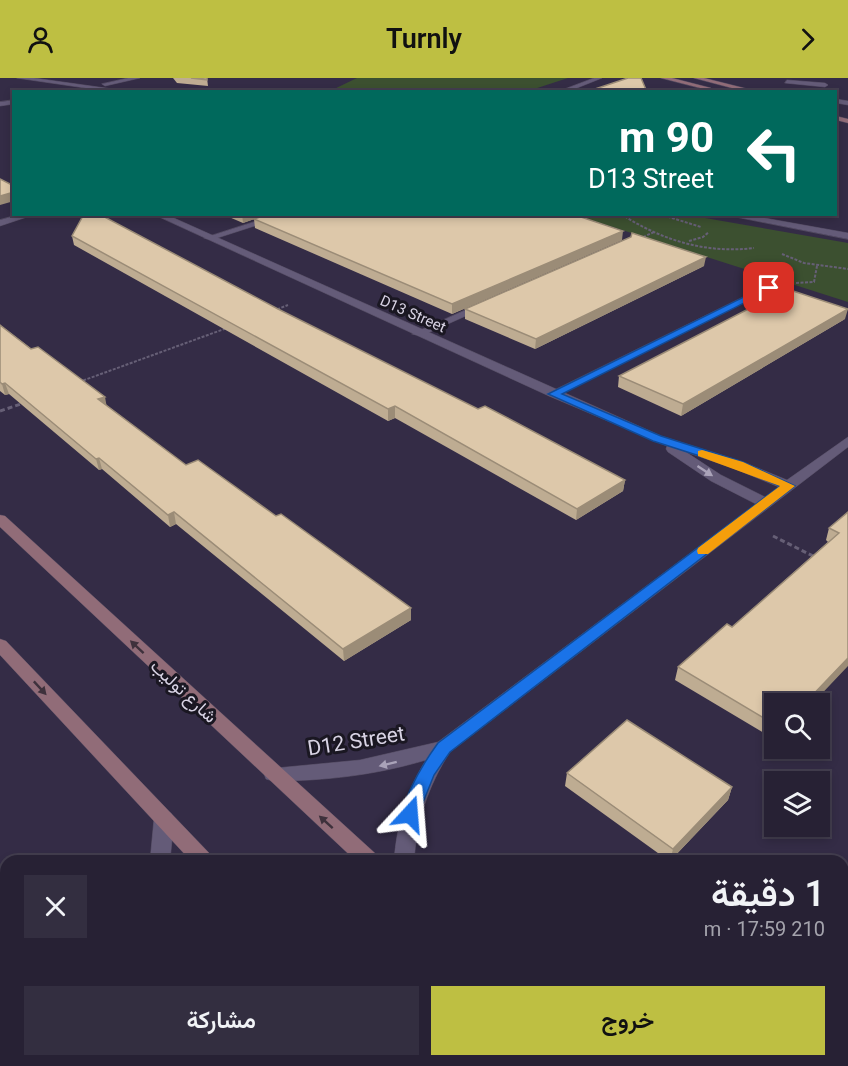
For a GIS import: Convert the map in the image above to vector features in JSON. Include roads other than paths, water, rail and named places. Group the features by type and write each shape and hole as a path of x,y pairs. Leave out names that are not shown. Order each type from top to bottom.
{"street":[{"path":"20,78 115,90"},
{"path":"76,90 138,78"},
{"path":"135,90 131,85 138,78"},
{"path":"566,90 599,78"},
{"path":"664,78 714,90"},
{"path":"697,78 748,90"},
{"path":"787,80 825,85"},
{"path":"0,223 25,216"},
{"name":"D13 Street","path":"161,216 417,334 657,439 738,465 789,486"},
{"path":"208,238 281,216"},
{"path":"736,216 848,236"},
{"path":"553,394 769,288"},
{"path":"417,334 494,301"},
{"name":"D13 Street","path":"657,439 716,478 766,503"},
{"name":"D12 Street","path":"404,855 406,830 414,799 427,772 444,747 848,441"},
{"name":"شارع توليب","path":"0,519 273,774 363,855"},
{"path":"0,645 198,855"},
{"name":"D12 Street","path":"273,774 344,771 379,766 444,747"},
{"path":"161,855 164,819"}]}
